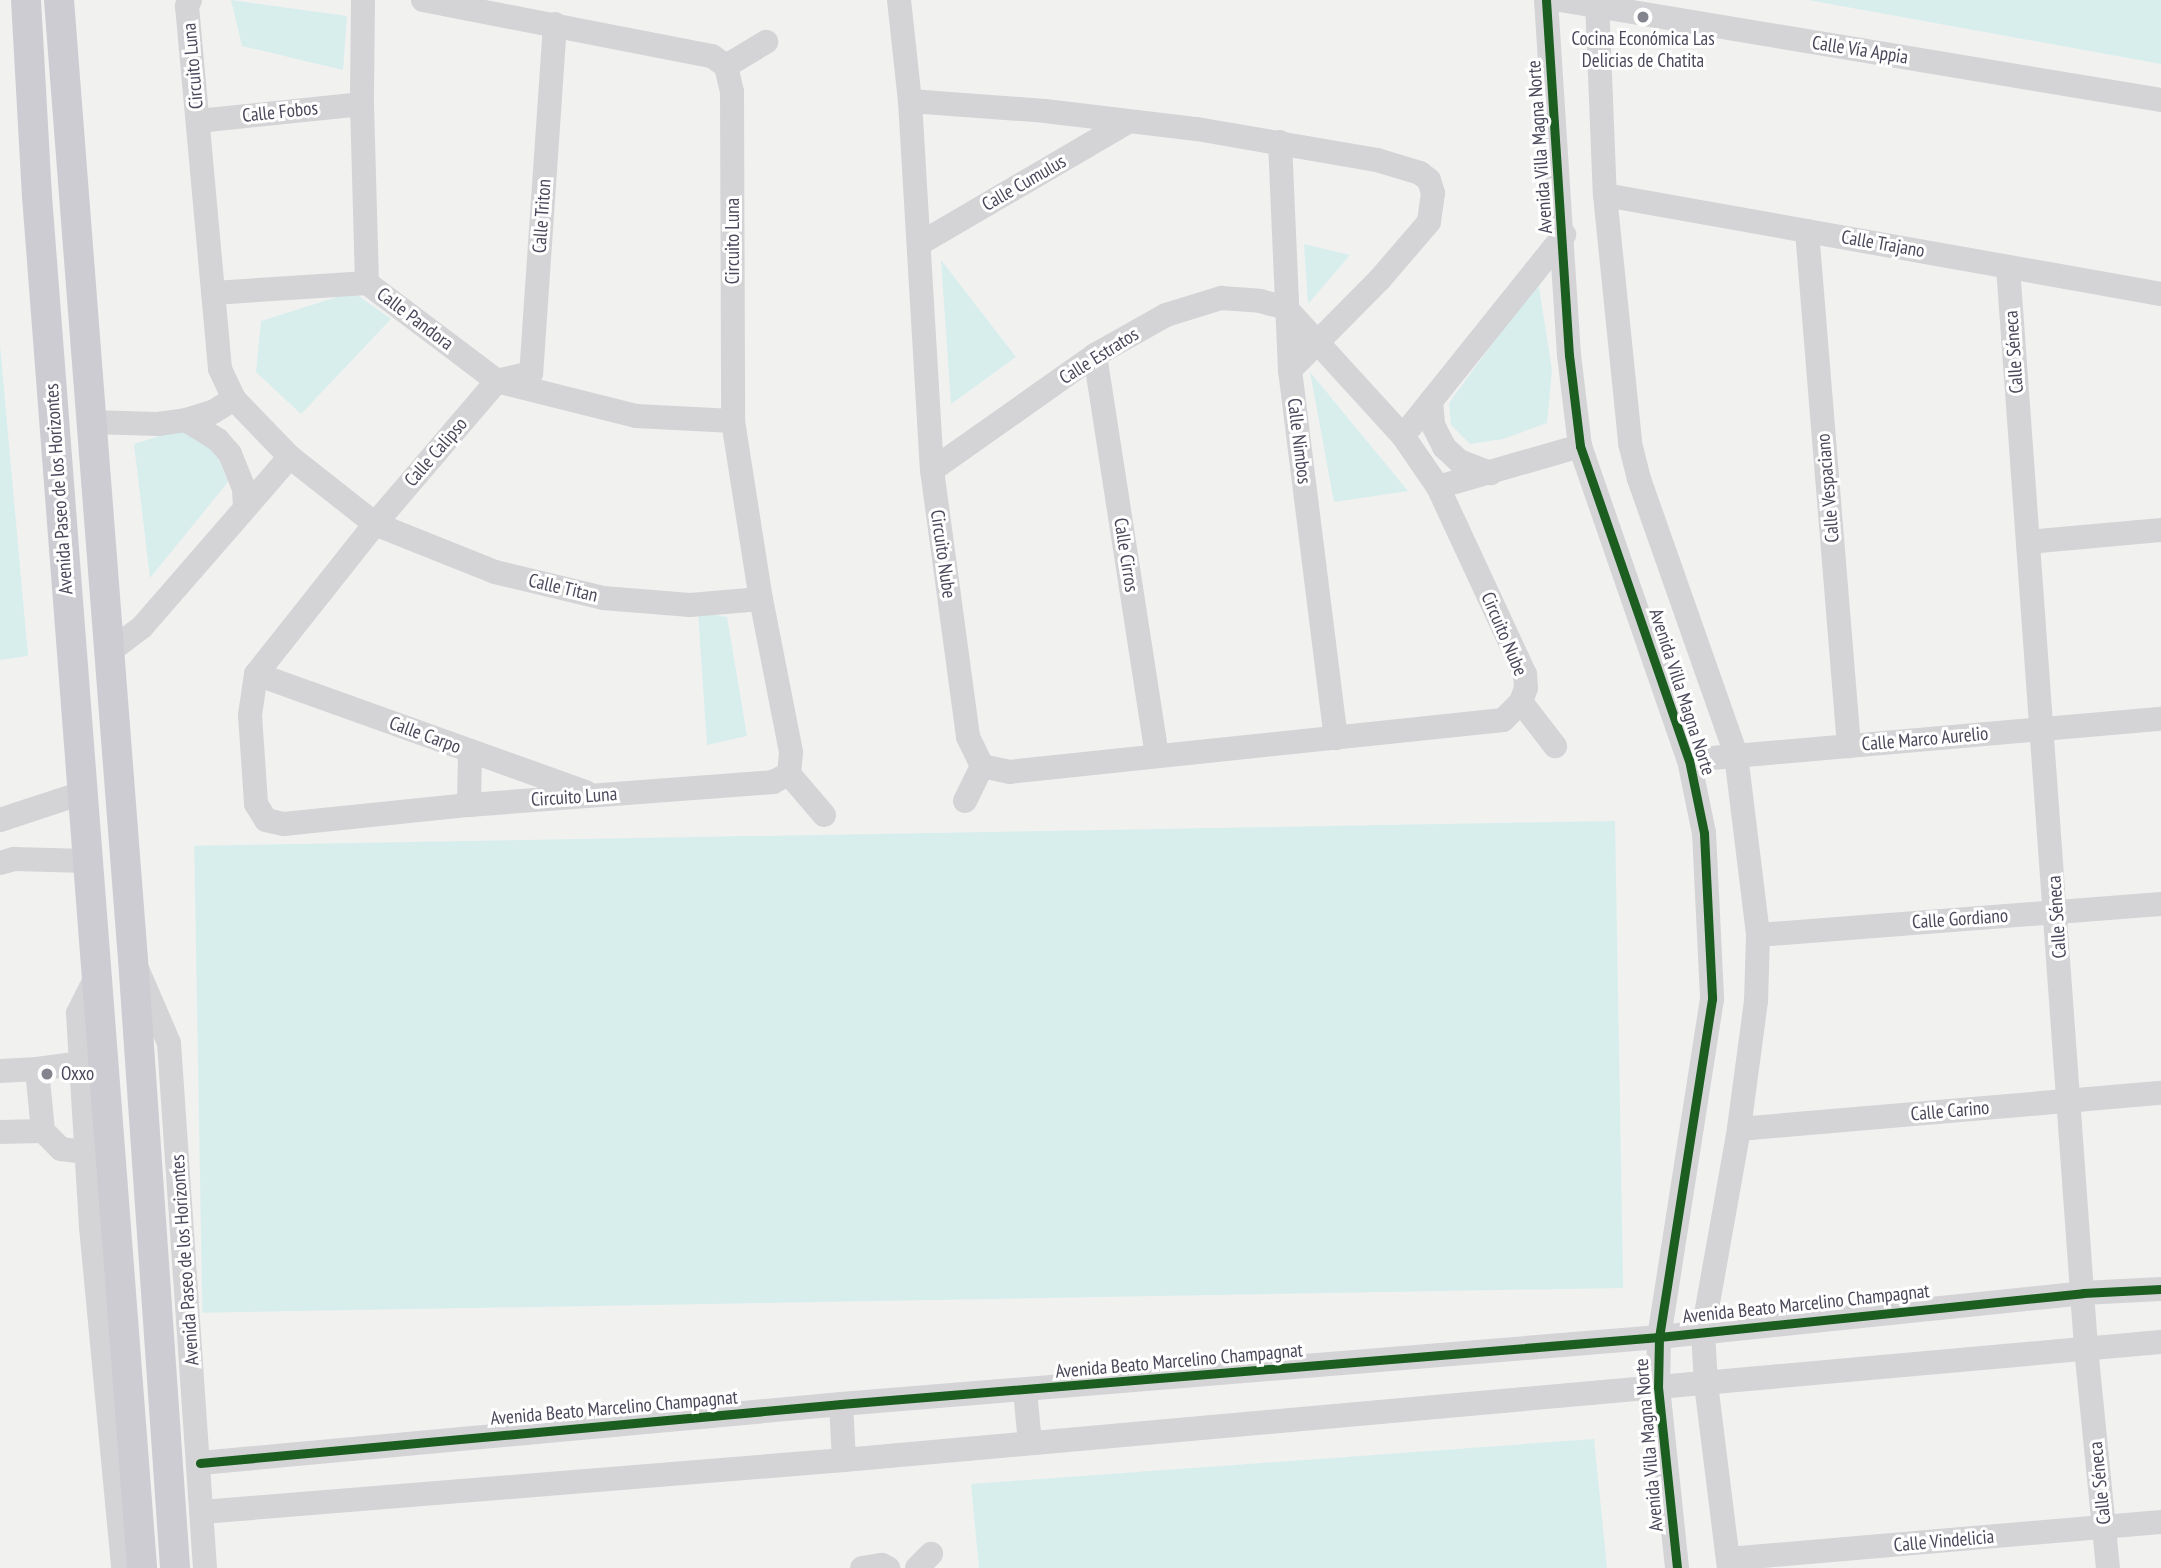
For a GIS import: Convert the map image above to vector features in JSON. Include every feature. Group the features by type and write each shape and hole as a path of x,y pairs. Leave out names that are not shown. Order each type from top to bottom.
{"main road":[{"name":"Avenida Paseo de los Horizontes","path":"25,6 120,1306 142,1568"},
{"name":"Avenida Paseo de los Horizontes","path":"61,8 133,959 175,1568"}],"street":[{"name":"Circuito Luna","path":"190,0 187,6 220,369 234,399 290,457 374,524 256,674 250,715 256,804 266,820 284,824 469,805 773,782 789,774 791,752 761,599 733,421 732,92 726,66"},
{"name":"Calle Pandora","path":"363,0 362,104 367,284 497,381 636,416 733,421"},
{"path":"423,0 712,56 726,66 766,42"},
{"name":"Circuito Nube","path":"899,0 910,101 932,470 968,737 982,766 1010,772 1503,720 1521,702 1525,674 1438,487 1403,436 1286,308"},
{"name":"Avenida Villa Magna Norte","path":"1546,0 1564,235 1569,355 1580,446 1689,760 1704,833 1712,999 1659,1337 1658,1387 1677,1568"},
{"name":"Calle Vía Appia","path":"1560,0 1597,3 2161,100"},
{"name":"Avenida Villa Magna Norte","path":"1597,3 1605,195 1630,443 1639,479 1736,755 1758,935 1756,1001 1739,1129 1703,1331 1706,1384 1728,1564"},
{"name":"Calle Triton","path":"497,381 531,373 555,24"},
{"path":"910,101 1045,111 1197,129 1398,164 1420,173 1436,172 1433,207 1419,236 1320,343 1290,370"},
{"name":"Calle Fobos","path":"198,121 362,104"},
{"name":"Calle Cumulus","path":"919,244 1128,122"},
{"name":"Calle Nimbos","path":"1280,142 1290,370 1336,738"},
{"name":"Calle Trajano","path":"1605,195 2161,294"},
{"name":"Calle Vespaciano","path":"1807,231 1849,746"},
{"path":"1403,436 1564,235"},
{"name":"Calle Séneca","path":"2008,267 2057,912 2086,1348 2108,1568"},
{"path":"213,293 367,284"},
{"name":"Calle Estratos","path":"932,470 1094,355 1166,314 1203,302 1238,298 1286,308"},
{"name":"Calle Cirros","path":"1094,355 1157,755"},
{"name":"Calle Calipso","path":"374,524 497,381"},
{"path":"91,422 158,424 186,420 213,412 234,399"},
{"path":"1431,401 1433,425 1444,447 1459,461 1491,472"},
{"path":"186,420 218,440 230,454 244,489 245,508"},
{"path":"1438,487 1580,446"},
{"path":"109,653 142,627 290,457"},
{"name":"Calle Titan","path":"374,524 495,572 603,598 690,605 761,599"},
{"path":"2028,542 2161,530"},
{"name":"Calle Carpo","path":"256,674 594,796"},
{"path":"1521,702 1555,746"},
{"name":"Calle Marco Aurelio","path":"1689,760 2161,719"},
{"path":"469,805 470,751"},
{"path":"965,801 982,766"},
{"path":"789,774 824,815"},
{"path":"0,820 82,793"},
{"path":"0,863 14,859 87,861"},
{"name":"Calle Gordiano","path":"1758,935 2161,904"},
{"name":"Avenida Paseo de los Horizontes","path":"133,959 169,1043 200,1463 205,1568"},
{"path":"96,977 78,1013 80,1063 123,1568"},
{"path":"0,1071 80,1063"},
{"path":"37,1069 43,1131 61,1149 86,1152"},
{"name":"Calle Carino","path":"1739,1129 2161,1093"},
{"path":"0,1132 43,1131"},
{"name":"Avenida Beato Marcelino Champagnat","path":"200,1463 841,1404 1659,1337 2082,1293 2161,1289"},
{"path":"202,1512 844,1460 2161,1342"},
{"path":"1025,1391 1030,1443"},
{"path":"841,1404 844,1460"},
{"name":"Calle Vindelicia","path":"1728,1564 2161,1522"},
{"path":"862,1568 882,1565 888,1568"}],"shaded area":[{"path":"231,0 347,16 343,70 242,46"},
{"path":"1808,0 2161,0 2161,64"},
{"path":"1304,244 1350,255 1308,304"},
{"path":"941,260 1016,357 951,404"},
{"path":"1538,281 1552,370 1547,423 1503,439 1470,444 1451,425 1449,403"},
{"path":"353,292 391,319 301,414 256,372 261,321"},
{"path":"0,345 28,656 0,660"},
{"path":"1310,372 1408,491 1334,502"},
{"path":"179,430 213,445 228,482 150,578 134,444"},
{"path":"698,612 727,617 747,736 707,745"},
{"path":"1615,821 1623,1288 202,1313 194,846"},
{"path":"1594,1439 1607,1568 979,1568 971,1484"}],"cycle path":[{"path":"1546,0 1569,355 1580,446 1689,760 1704,833 1712,999 1659,1337 1658,1387 1677,1568"},
{"path":"200,1463 841,1404 1659,1337 2083,1293 2161,1289"}],"place":[{"name":"Cocina Económica Las Delicias de Chatita","path":"1643,17"},
{"name":"Oxxo","path":"47,1074"}]}
